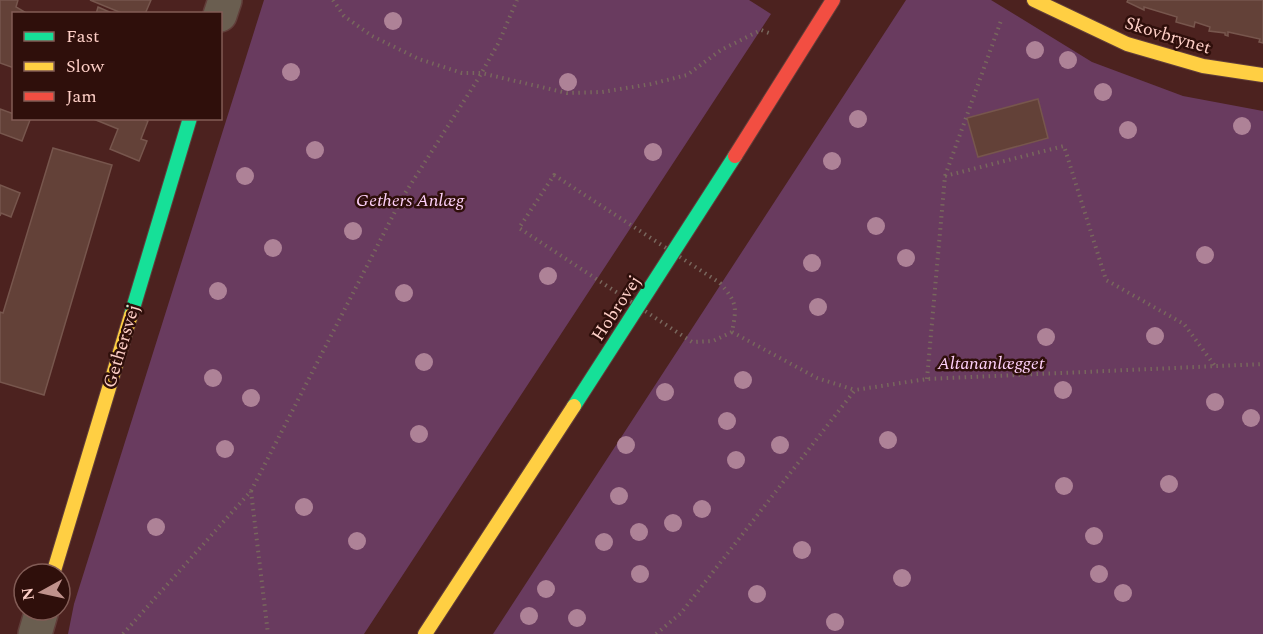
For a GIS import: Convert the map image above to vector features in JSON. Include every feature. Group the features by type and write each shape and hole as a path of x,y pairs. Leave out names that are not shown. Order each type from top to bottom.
{"street":[{"name":"Hobrovej","path":"425,634 674,253 833,0"},
{"name":"Skovbrynet","path":"1034,0 1126,44 1203,66 1263,75"},
{"name":"Gethersvej","path":"57,562 189,120"}],"path":[{"path":"333,0 344,16 372,36 419,59 462,73 481,73 567,93 602,92 687,75 721,50 761,30 801,50"},
{"path":"123,634 252,490 402,198 481,73 499,42 517,0"},
{"path":"927,379 945,176 1005,11"},
{"path":"945,176 1064,146 1106,280 1184,324 1215,366"},
{"path":"638,307 519,228 554,175 674,253"},
{"path":"720,283 733,298 736,313 732,332"},
{"path":"732,332 818,378 855,390 927,379 1263,364"},
{"path":"685,338 701,343 713,341 732,332"},
{"path":"656,634 681,613 855,390"},
{"path":"252,490 268,634"}],"green space":[{"name":"Gethers Anlæg","path":"264,0 749,0 771,14 364,634 68,634 74,604"},
{"name":"Altananlægget","path":"906,0 991,0 1092,62 1183,96 1263,111 1263,634 493,634"}],"building":[{"path":"0,0 18,0 16,7 25,12 12,12 12,67 0,63"},
{"path":"90,0 151,0 146,12 119,12"},
{"path":"1128,0 1263,0 1263,43 1259,42 1260,39 1228,32 1228,36 1225,33 1209,31 1210,27 1195,22 1194,27 1176,22 1177,17 1144,7 1144,10 1127,2"},
{"path":"98,7 109,12 97,12"},
{"path":"1038,99 1048,138 978,157 967,118"},
{"path":"0,109 12,113 12,120 30,120 22,141 0,133"},
{"path":"96,120 148,121 141,139 147,141 139,161 110,149 118,129"},
{"path":"53,148 112,165 44,395 0,382 0,312 3,313"},
{"path":"0,185 20,193 11,217 1,213 0,216"}],"traffic: fast":[{"path":"131,315 189,120"},
{"path":"574,406 735,156"}],"traffic: slow":[{"path":"1034,0 1127,44 1203,66 1263,75"},
{"path":"57,562 131,315"},
{"path":"425,634 574,406"}],"traffic: jam":[{"path":"735,156 833,0"}]}
